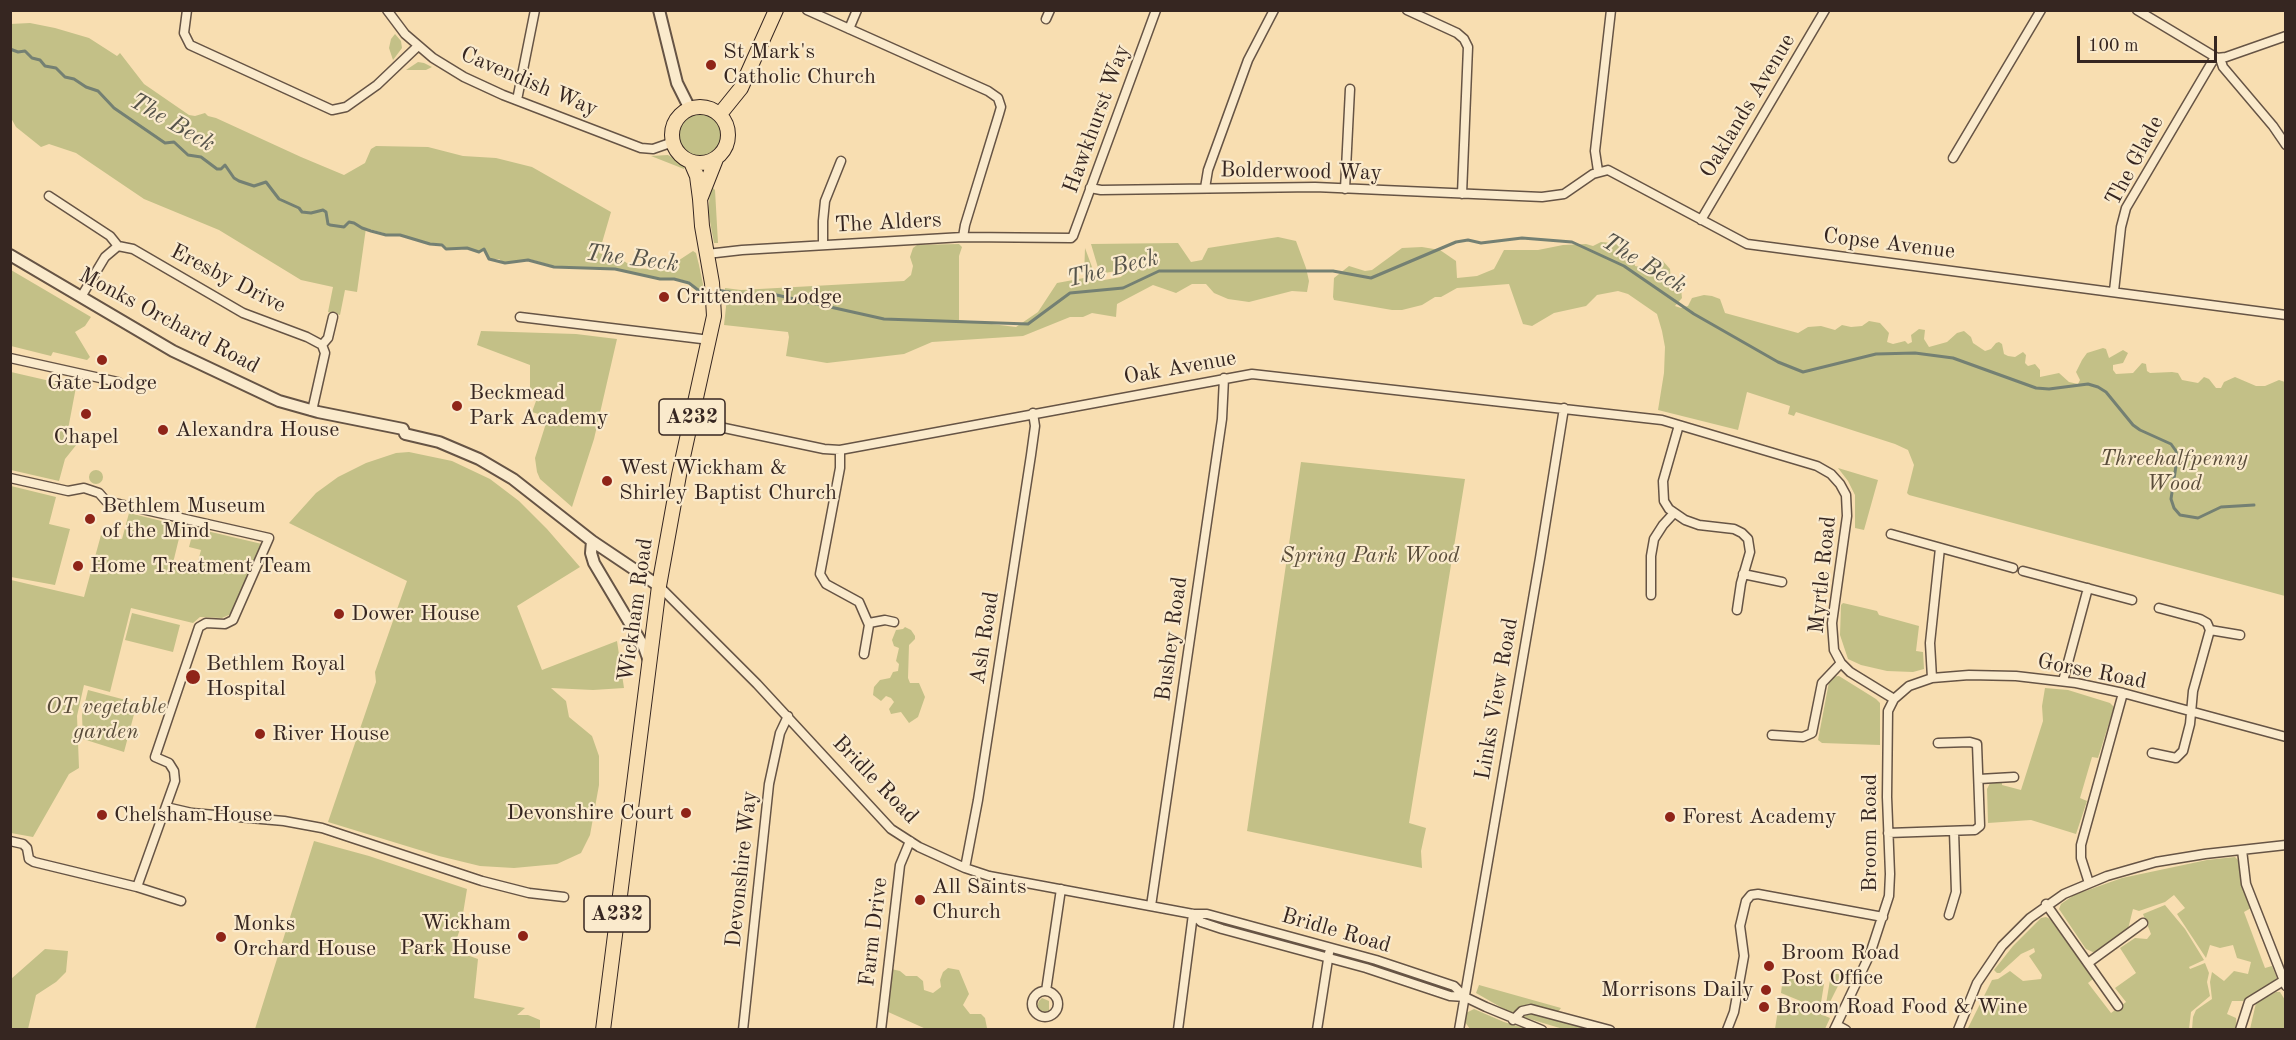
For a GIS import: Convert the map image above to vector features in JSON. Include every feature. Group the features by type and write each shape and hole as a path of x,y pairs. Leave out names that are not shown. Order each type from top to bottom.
{"highway":[{"path":"720,114 741,88 776,10"},
{"path":"704,107 720,114 727,125 726,147 716,159 703,164 691,162 679,154 673,142 672,135 676,122 690,109 704,107"},
{"name":"Wickham Road","path":"700,199 716,159"},
{"name":"Wickham Road","path":"603,1029 659,586 714,316 712,283 702,226 697,176 691,162"}],"street":[{"path":"187,10 183,33 189,45 332,110 346,107 376,86 418,46"},
{"path":"517,100 536,10"},
{"path":"659,10 676,79 690,109"},
{"path":"807,10 988,91 998,98 1001,107 963,237"},
{"path":"849,29 857,10"},
{"name":"Hawkhurst Way","path":"1071,238 1156,10"},
{"path":"1205,188 1208,170 1248,60 1274,10"},
{"path":"1407,10 1456,33 1464,39 1468,47 1461,194"},
{"path":"1598,171 1595,151 1611,10"},
{"name":"Oaklands Avenue","path":"1701,220 1825,10"},
{"path":"1953,158 2041,10"},
{"path":"2138,10 2217,58 2286,145"},
{"name":"Cavendish Way","path":"389,11 405,34 448,68 517,100 642,148 653,149 673,142"},
{"path":"2217,58 2286,36"},
{"name":"The Glade","path":"2114,291 2121,227 2126,208 2217,58"},
{"path":"1345,189 1350,89"},
{"path":"824,245 825,201 842,161"},
{"name":"Copse Avenue","path":"1598,171 1605,169 1616,172 1735,239 1753,245 2286,315"},
{"name":"Bolderwood Way","path":"1090,188 1101,190 1345,189 1550,197 1564,194 1598,171"},
{"name":"Eresby Drive","path":"49,196 110,237 118,246 133,249 243,313 322,345"},
{"name":"The Alders","path":"707,254 963,237 1071,238"},
{"path":"81,297 105,257 118,246"},
{"name":"Monks Orchard Road","path":"10,255 173,351 279,401 312,411 403,429 405,434 439,442 466,452 508,475 592,541 659,586"},
{"path":"312,411 325,353 322,345 328,338 333,317"},
{"path":"520,317 710,340"},
{"path":"10,358 118,382"},
{"name":"Oak Avenue","path":"691,421 840,450 1224,378 1259,374 1644,417 1679,425 1817,466"},
{"name":"Bushey Road","path":"1151,906 1222,419 1224,378"},
{"name":"Links View Road","path":"1459,1029 1564,408"},
{"name":"Ash Road","path":"965,868 977,809 1031,455 1035,426 1034,413"},
{"path":"1679,425 1662,489 1666,505 1674,513 1692,523 1734,530 1745,536 1750,552 1743,574 1737,610"},
{"path":"840,450 840,468 820,568 821,578 826,584 859,602 869,623 864,654"},
{"name":"Myrtle Road","path":"1817,466 1836,479 1844,490 1847,501 1847,524 1832,630 1834,650 1841,663 1894,699"},
{"path":"10,478 68,491 84,488 99,493 106,501 269,538 233,620 225,624 206,623 200,627 155,757 169,763 174,771 175,781 137,887"},
{"path":"1651,595 1651,556 1654,539 1662,525 1674,513"},
{"path":"1892,534 2132,600"},
{"path":"592,541 591,553 594,563 644,647 649,661"},
{"path":"1932,678 1930,643 1940,548"},
{"path":"1743,574 1782,582"},
{"name":"Bridle Road","path":"659,586 788,716 891,829 910,841 965,868 998,878 1193,914 1207,914 1330,947 1449,984 1465,997 1513,1020 1542,1029"},
{"path":"2063,681 2088,588"},
{"path":"2152,753 2172,758 2178,757 2185,744 2193,691 2210,630 2207,623 2200,619 2159,608"},
{"path":"869,623 894,621"},
{"path":"2210,630 2240,634"},
{"name":"Myrtle Road","path":"1772,735 1803,737 1812,733 1822,683 1841,663"},
{"name":"Gorse Road","path":"1894,699 1910,686 1932,678 1984,675 2063,681 2123,693 2286,737"},
{"path":"2089,883 2081,858 2081,845 2123,693"},
{"name":"Broom Road","path":"1836,1027 1870,954 1890,888 1887,833 1888,716 1894,699"},
{"name":"Devonshire Way","path":"743,1029 769,784 780,733 788,716"},
{"path":"1887,833 1975,830 1980,826 1978,747 1974,742 1938,743"},
{"path":"1979,779 2014,777"},
{"path":"166,807 192,813 284,820 322,828 482,881 529,893 564,897"},
{"path":"1949,915 1956,892 1954,831"},
{"path":"10,841 23,844 27,848 29,859 34,862 137,887 181,901"},
{"name":"Farm Drive","path":"881,1029 900,865 910,841"},
{"path":"1958,1029 1971,994 1989,963 2016,931 2046,904 2089,883 2156,862 2286,845"},
{"path":"2240,1029 2249,1002 2284,984 2246,884 2242,850"},
{"path":"1046,991 1061,890"},
{"path":"1727,1029 1734,1012 1744,956 1740,926 1746,901 1750,895 1758,894 1883,917"},
{"path":"2046,904 2118,1006"},
{"path":"1178,1029 1193,914"},
{"name":"Bridle Road","path":"1193,914 1207,924 1396,977 1450,996 1465,997"},
{"path":"2088,963 2143,924"},
{"path":"1270,943 1274,932"},
{"path":"1317,1029 1330,947"},
{"path":"1513,1020 1522,1011 1531,1009 1610,1029"},
{"path":"1836,1027 1846,1029"}],"green space":[{"path":"30,23 89,38 117,56 120,53 144,84 189,115 205,113 344,175 365,163 371,149 376,146 428,147 463,156 496,158 532,167 611,212 599,253 624,261 634,268 664,270 693,251 696,253 704,289 698,289 690,282 674,278 660,278 616,269 554,266 529,259 504,263 499,259 490,259 484,249 479,253 467,248 446,249 443,245 366,228 357,292 345,290 340,315 328,312 333,287 301,280 219,230 144,199 76,153 49,144 41,147 16,127 11,118 10,24"},
{"path":"395,34 401,41 402,48 393,60 389,48"},
{"path":"418,62 432,67 426,70 406,70"},
{"path":"700,114 715,121 722,136 715,151 700,158 685,151 678,136 685,121"},
{"path":"668,155 685,167 684,169 651,156"},
{"path":"711,186 715,190 718,243 714,243 708,211"},
{"path":"1278,237 1296,241 1309,281 1307,292 1292,291 1249,302 1228,299 1214,293 1206,284 1192,284 1176,293 1153,285 1117,304 1116,317 1092,313 1083,317 1070,317 1023,336 932,342 904,354 827,363 786,356 788,332 724,325 725,288 741,290 904,281 911,275 913,266 910,257 913,248 917,245 959,244 962,247 959,256 959,320 1016,327 1038,312 1057,283 1084,278 1085,248 1092,267 1091,272 1085,278 1096,276 1104,280 1121,277 1127,269 1105,273 1099,271 1091,244 1178,243 1191,262 1202,260 1208,248"},
{"name":"Threehalfpenny Wood","path":"1601,242 1613,243 1627,249 1634,256 1635,266 1645,268 1651,259 1662,260 1670,269 1671,281 1681,289 1682,298 1675,306 1681,308 1688,306 1692,298 1712,296 1720,299 1725,313 1798,333 1808,327 1821,326 1835,330 1842,325 1862,326 1869,321 1880,323 1889,333 1887,342 1893,344 1905,341 1908,344 1912,342 1911,335 1919,329 1925,330 1924,339 1929,347 1947,342 1957,333 1964,331 1971,337 1973,343 1985,351 1999,342 2002,344 2004,354 2008,356 2015,357 2023,352 2026,355 2025,363 2028,366 2035,364 2040,370 2040,377 2059,373 2069,382 2078,384 2080,380 2076,372 2082,360 2087,353 2103,348 2106,349 2109,358 2123,350 2128,353 2123,363 2113,365 2116,374 2133,373 2142,363 2146,364 2147,371 2150,373 2178,373 2182,380 2198,383 2204,377 2209,379 2216,388 2221,388 2224,382 2235,377 2256,386 2265,386 2279,380 2285,382 2285,596 1909,495 1907,493 1914,465 1908,450 1796,412 1794,416 1788,414 1790,406 1747,392 1738,430 1658,410 1664,373 1665,347 1662,331 1657,314 1628,294 1618,291 1597,295 1586,306 1554,313 1532,326 1523,324 1509,284 1457,288 1422,305 1402,310 1334,300 1333,297 1334,278 1349,266 1365,271 1372,270 1402,248 1422,247 1440,250 1456,261 1457,278 1477,276 1494,269 1504,250 1538,250 1563,245 1593,246"},
{"path":"11,270 91,317 85,326 75,332 90,357 87,360 53,352 51,356 11,346"},
{"path":"481,331 576,334 617,339 594,439 572,507 540,479 537,472 535,458 548,417 532,412 536,401 530,389 530,365 477,345"},
{"path":"11,372 76,387 66,440 77,444 65,459 59,481 11,470"},
{"path":"409,452 452,461 490,479 519,501 580,567 517,606 542,670 617,641 624,688 593,690 551,688 566,701 569,717 592,736 599,756 599,785 590,835 581,853 557,864 514,868 480,866 328,822 376,682 375,672 407,581 289,523 316,493 338,477 366,463 396,453"},
{"name":"Spring Park Wood","path":"1301,462 1465,479 1409,823 1426,828 1421,851 1422,868 1247,831"},
{"path":"1838,468 1878,480 1864,530 1855,528 1855,495"},
{"path":"96,470 101,472 103,477 101,482 96,484 91,482 89,477 91,472"},
{"path":"11,486 56,497 49,524 70,529 55,585 11,577"},
{"path":"129,513 182,526 173,563 196,569 201,550 189,547 194,528 262,544 231,614 222,618 200,617 193,623 131,608 110,692 84,685 77,716 79,768 69,774 33,837 11,833 11,580 84,597 101,535 122,539"},
{"path":"1843,603 1877,611 1879,615 1919,626 1916,651 1923,652 1924,669 1913,672 1887,671 1861,665 1848,659 1840,635 1841,605"},
{"path":"132,613 180,625 173,652 125,640"},
{"path":"905,627 915,636 909,645 908,678 910,683 919,683 925,697 918,717 909,723 901,712 891,714 889,709 894,702 891,698 886,696 881,701 873,695 874,687 880,680 890,678 893,672 898,671 899,664 896,661 899,648 894,646 892,640 896,630"},
{"path":"1839,676 1880,703 1880,745 1822,743 1818,740 1829,682 1832,677"},
{"path":"2045,688 2068,690 2110,703 2114,707 2098,758 2092,757 2080,798 2087,801 2076,834 2031,820 1988,823 1987,789 1990,783 2002,781 2002,785 2021,790 2043,721 2042,706"},
{"name":"OT vegetable garden","path":"88,690 137,703 124,752 83,739 82,715"},
{"path":"314,841 369,856 467,889 461,926 453,950 478,959 474,998 525,1008 517,1015 528,1015 540,1020 540,1029 255,1029"},
{"path":"2235,857 2238,860 2242,884 2251,908 2244,912 2265,968 2272,966 2277,978 2274,983 2243,1001 2232,1001 2227,1014 2236,1018 2237,1029 2192,1029 2193,1017 2196,1010 2212,999 2210,982 2212,972 2224,981 2234,971 2248,974 2251,962 2237,958 2233,945 2220,948 2210,945 2206,958 2177,914 2185,908 2174,895 2165,902 2139,911 2133,909 2128,929 2095,953 2086,949 2059,909 2061,904 2074,895 2122,878 2207,860"},
{"path":"2165,905 2185,929 2204,960 2189,967 2190,969 2205,963 2209,973 2207,982 2210,996 2191,1012 2189,1029 1967,1030 1992,980 2010,971 2023,981 2041,979 2042,975 2029,956 2035,952 2034,948 2021,954 2000,973 1994,970 2013,946 2041,918 2046,917 2050,919 2093,979 2088,983 2111,1013 2126,1002 2115,988 2136,973 2120,948 2135,938 2147,939 2151,934 2143,914"},
{"path":"1201,916 1322,950 1322,951 1200,919"},
{"path":"45,949 68,951 66,972 56,982 36,995 28,1029 11,1029 11,979"},
{"path":"1339,953 1424,979 1454,991 1456,994 1336,956"},
{"path":"948,968 959,970 969,994 963,1005 970,1014 981,1014 985,1018 987,1028 996,1029 926,1029 886,1011 891,969 900,971 906,976 917,976 923,981 924,990 933,993 941,987 940,980 943,972"},
{"path":"1831,974 1844,974 1828,1006 1826,1004"},
{"path":"1783,977 1824,984 1820,1009 1781,993"},
{"path":"1479,985 1561,1008 1558,1012 1529,1004 1511,1013 1476,993"},
{"path":"2280,992 2285,1000 2285,1029 2250,1029 2256,1003"},
{"path":"1780,997 1830,1018 1825,1029 1775,1029"},
{"path":"1042,998 1049,1001 1049,1011 1044,1015 1037,1007"},
{"path":"1474,1009 1527,1029 1470,1029 1465,1022 1466,1013"},
{"path":"1531,1013 1597,1029 1563,1029 1523,1017"}],"waterway":[{"name":"The Beck","path":"10,49 18,52 25,51 45,66 56,68 65,77 98,91 114,108 165,143 174,142 188,155 201,157 217,169 225,165 239,181 254,186 266,182 279,199 299,208 302,212 311,213 323,210 326,212 330,225 344,227 349,222 386,235 400,235 430,244 442,245 446,249 467,248 479,252 484,249 489,259 505,263 528,260 554,267 615,269 660,279 674,279 689,283 698,290 708,290"},
{"name":"The Beck","path":"717,290 747,295 772,294 884,319 1028,324 1070,293 1123,288 1159,271 1333,271 1371,278 1456,242 1468,240 1481,243 1522,238 1572,242 1624,266 1694,314 1778,362 1803,372 1876,354 1915,353 1953,358 2036,388 2049,389 2088,384 2098,387 2106,392 2133,425 2171,444 2176,451 2177,459 2171,499 2180,515 2198,518 2221,507 2254,505"}],"place":[{"name":"St Mark's Catholic Church","path":"711,65"},
{"name":"Crittenden Lodge","path":"664,297"},
{"name":"Gate Lodge","path":"102,360"},
{"name":"Beckmead Park Academy","path":"457,406"},
{"name":"Chapel","path":"86,414"},
{"name":"Alexandra House","path":"163,430"},
{"name":"West Wickham & Shirley Baptist Church","path":"607,481"},
{"name":"Bethlem Museum of the Mind","path":"90,519"},
{"name":"Home Treatment Team","path":"78,566"},
{"name":"Dower House","path":"339,614"},
{"name":"Bethlem Royal Hospital","path":"193,677"},
{"name":"River House","path":"260,734"},
{"name":"Devonshire Court","path":"686,813"},
{"name":"Chelsham House","path":"102,815"},
{"name":"Forest Academy","path":"1670,817"},
{"name":"All Saints Church","path":"920,900"},
{"name":"Wickham Park House","path":"523,936"},
{"name":"Monks Orchard House","path":"221,937"},
{"name":"Broom Road Post Office","path":"1769,966"},
{"name":"Morrisons Daily","path":"1766,990"},
{"name":"Broom Road Food & Wine","path":"1764,1007"}]}
